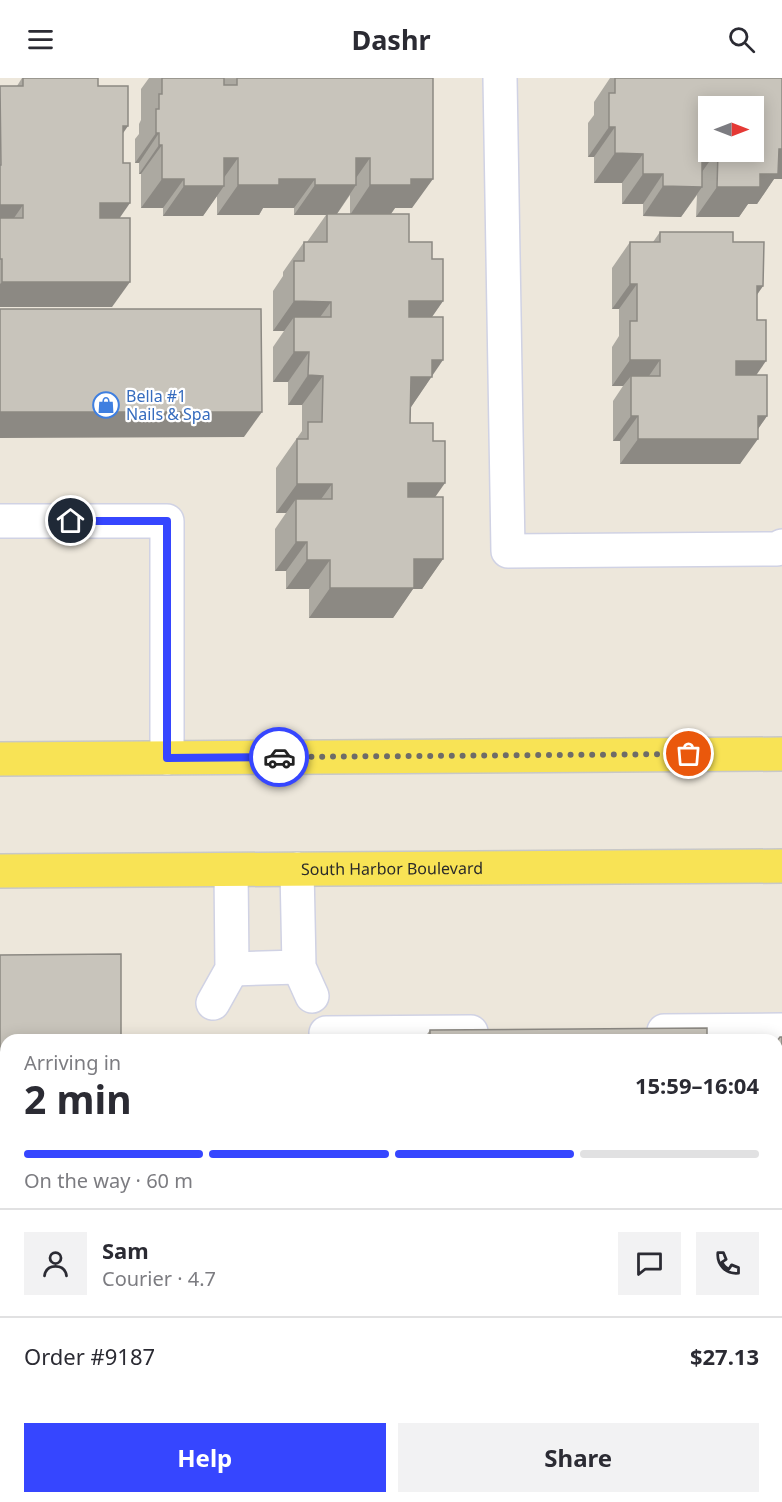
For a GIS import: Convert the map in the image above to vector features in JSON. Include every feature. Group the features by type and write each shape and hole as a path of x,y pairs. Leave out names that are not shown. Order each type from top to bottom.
{"main road":[{"path":"0,759 782,754"},
{"name":"South Harbor Boulevard","path":"0,871 782,866"}],"street":[{"path":"500,78 508,551 780,550"},
{"path":"0,521 167,521 167,758"},
{"path":"297,869 299,967 312,996"},
{"path":"213,1003 232,969 231,870"},
{"path":"232,969 299,967"},
{"path":"630,1031 782,1030"},
{"path":"326,1034 501,1032"}],"building":[{"path":"23,78 98,78 98,86 128,86 128,126 123,126 123,163 130,163 130,203 100,203 100,218 130,218 130,282 2,282 0,218 23,218 23,205 0,205 0,86 23,86"},
{"path":"162,78 224,78 224,85 237,85 237,78 433,78 433,179 411,179 411,185 370,185 370,158 356,158 356,185 315,185 315,179 279,179 279,185 238,185 238,158 224,158 224,186 184,186 184,179 162,179 162,145 159,145 159,133 156,133 156,109 159,109 159,94 162,94"},
{"path":"615,78 782,78 782,149 779,149 778,174 760,174 760,187 717,187 718,162 764,162 764,96 698,96 698,162 702,162 702,187 663,186 663,174 643,174 643,154 615,153 615,127 609,127 609,93 615,93"},
{"path":"327,214 409,214 409,242 432,242 432,259 443,259 443,301 409,301 409,317 443,317 443,360 432,360 432,377 411,377 410,423 433,423 433,441 445,441 445,483 408,483 408,497 443,497 443,559 414,559 414,588 330,588 330,560 307,560 307,542 296,542 296,499 332,499 332,484 297,484 297,439 308,439 308,422 322,422 323,376 308,375 309,352 294,352 294,317 331,317 331,302 294,301 294,261 304,261 304,242 327,242"},
{"path":"660,232 733,232 733,242 764,242 763,286 757,286 757,320 766,320 766,361 736,361 736,375 767,375 767,416 758,416 758,439 638,439 638,416 631,416 631,376 660,376 660,360 630,360 630,321 637,321 637,284 630,284 630,242 660,242"},
{"path":"0,309 261,309 262,412 0,412"},
{"path":"121,954 121,1034 0,1034 0,955"},
{"path":"707,1028 707,1034 430,1034 430,1030"}],"way so far":[{"path":"279,757 689,754"}],"place":[{"name":"Bella #1 Nails & Spa","path":"106,405"}],"route":[{"path":"71,521 167,521 167,758 279,757"}]}
